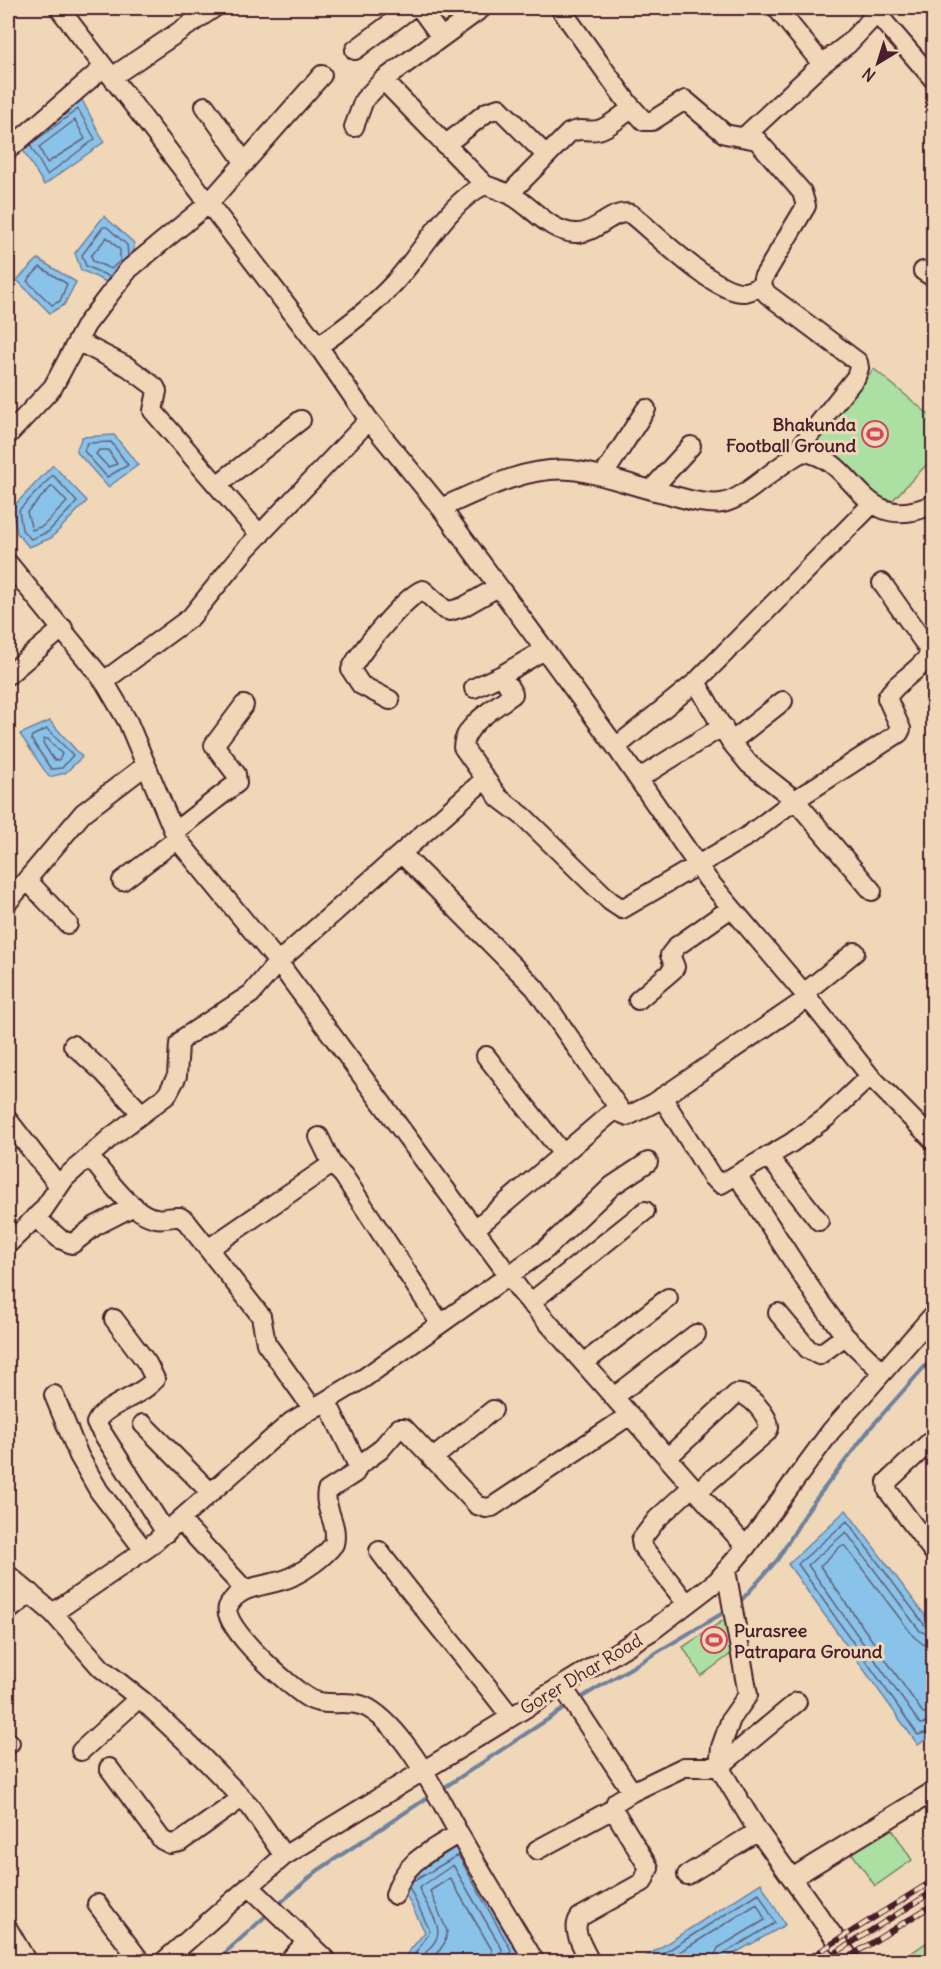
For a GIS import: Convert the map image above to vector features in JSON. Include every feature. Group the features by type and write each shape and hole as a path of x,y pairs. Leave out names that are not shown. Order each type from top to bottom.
{"street":[{"path":"59,8 318,346 369,420 441,508 616,747 697,866 806,995 870,1076 933,1141"},
{"path":"8,150 108,72 214,8"},
{"path":"355,50 411,8"},
{"path":"420,8 441,37"},
{"path":"354,128 364,100 383,80 482,8"},
{"path":"560,8 632,108 647,122 685,100 725,134 757,140 802,192 806,207 763,278 762,286"},
{"path":"745,136 822,64 848,44 875,10 933,80"},
{"path":"779,11 822,64"},
{"path":"8,435 52,387 77,340 129,268 208,204 322,75"},
{"path":"383,80 485,185 513,196 542,220 568,232 579,233 593,229 618,215 631,214 692,266 722,285 745,292 762,286"},
{"path":"205,106 245,164"},
{"path":"445,145 487,112 499,108 546,155"},
{"path":"513,196 516,187 569,133 578,128 595,131 632,108"},
{"path":"318,346 355,322 397,281 427,240 468,195 485,185"},
{"path":"762,286 775,300 858,362 856,377 792,457"},
{"path":"77,340 128,367 155,387 157,391 153,411 260,535"},
{"path":"603,476 646,409"},
{"path":"217,485 301,420"},
{"path":"104,681 191,617 260,535 369,420"},
{"path":"651,490 691,446"},
{"path":"441,508 535,471 572,470 690,499 723,503 739,496 792,457 803,452 820,457 872,504 885,511 915,513 933,504"},
{"path":"616,747 696,682 872,504"},
{"path":"8,563 104,681 128,722 176,835 278,962 530,1303 746,1547"},
{"path":"502,675 513,694 472,727 463,740 463,747 484,780 499,798 524,817 610,901 622,909 749,835 795,801 891,739 901,729 886,698 926,660 930,651 882,584"},
{"path":"390,700 361,685 351,670 367,647 408,600 423,590 444,609 455,611 498,587"},
{"path":"8,675 63,628"},
{"path":"474,688 502,675 544,650"},
{"path":"696,682 727,734 749,764 795,801 872,891"},
{"path":"638,779 727,734 783,700"},
{"path":"122,881 237,783 236,774 214,745 244,705"},
{"path":"8,902 83,813 146,765"},
{"path":"8,1244 35,1217 59,1185 89,1156 167,1095 174,1086 179,1044 185,1037 251,994 278,962 484,780"},
{"path":"402,854 535,988 617,1108 628,1116 662,1097 806,995 855,952"},
{"path":"27,880 69,924"},
{"path":"638,1000 673,970 675,967 670,955 677,946 731,908"},
{"path":"73,1045 103,1072 142,1114"},
{"path":"486,1056 563,1154"},
{"path":"662,1097 716,1182 727,1182 827,1117 870,1076"},
{"path":"475,1229 617,1108"},
{"path":"8,1120 59,1185"},
{"path":"319,1137 332,1164 343,1175 440,1323"},
{"path":"89,1156 134,1206 158,1219 180,1217 208,1249 261,1316 266,1343 320,1406 358,1466"},
{"path":"768,1156 819,1221"},
{"path":"53,1613 166,1533 271,1437 320,1406 546,1249 612,1186 648,1162"},
{"path":"208,1249 332,1164"},
{"path":"737,1175 817,1298 845,1336 881,1371"},
{"path":"35,1217 60,1239 72,1245 96,1226 134,1206"},
{"path":"530,1303 645,1211"},
{"path":"584,1363 668,1298"},
{"path":"778,1313 808,1349 819,1355 845,1336"},
{"name":"Gorer Dhar Road","path":"163,1962 284,1856 511,1717 569,1697 717,1581 746,1547 831,1431 933,1314"},
{"path":"114,1319 147,1363 155,1379 130,1399 103,1414 96,1423 166,1533"},
{"path":"614,1398 696,1334"},
{"path":"668,1458 736,1394 746,1396 766,1417 770,1428 657,1519 641,1540 642,1546 687,1604"},
{"path":"54,1395 79,1456 99,1491 144,1550"},
{"path":"432,1459 493,1410"},
{"path":"535,1962 424,1770 398,1737 368,1708 354,1703 320,1702 310,1699 250,1647 227,1616 228,1607 245,1590 277,1583 293,1576 328,1551 334,1544 337,1532 325,1499 327,1491 355,1473 358,1466 380,1450 399,1428 404,1428 477,1505 486,1508 492,1507 630,1415"},
{"path":"143,1424 210,1492"},
{"path":"932,1443 887,1482 888,1491 933,1553"},
{"path":"180,1520 245,1590"},
{"path":"379,1551 410,1593 465,1657 511,1717"},
{"path":"726,1570 748,1695 731,1719 721,1747 719,1767 758,1830 852,1962"},
{"path":"8,1575 53,1613 101,1668 139,1698 242,1798 284,1856"},
{"path":"8,1611 31,1593"},
{"path":"569,1697 632,1792"},
{"path":"81,1751 139,1698"},
{"path":"537,1850 614,1809 616,1802 632,1792 684,1767 719,1767 797,1702"},
{"path":"109,1768 162,1840 170,1844 180,1842 242,1798"},
{"path":"792,1878 933,1791"},
{"path":"590,1962 576,1930 576,1923 580,1917 643,1881 649,1868 614,1809"},
{"path":"687,1875 758,1830"},
{"path":"395,1895 401,1877 417,1859 459,1833"},
{"path":"249,1886 328,1962"},
{"path":"97,1904 141,1962"},
{"path":"8,1929 27,1962"},
{"path":"288,1962 307,1941"}],"green space":[{"name":"Bhakunda Football Ground","path":"874,369 933,418 933,458 887,506 818,463 810,440"},
{"name":"Purasree Patrapara Ground","path":"730,1616 735,1651 701,1676 683,1647"},
{"path":"888,1823 912,1860 875,1886 849,1849"},
{"path":"933,1938 933,1961 900,1961"}],"water":[{"path":"81,98 104,142 44,185 20,145"},
{"path":"104,216 134,243 134,266 115,286 81,270 75,253"},
{"path":"38,259 76,282 64,305 50,313 17,280"},
{"path":"114,435 138,465 108,487 76,451 82,437"},
{"path":"53,465 87,501 51,538 29,547 17,533 12,508"},
{"path":"50,721 82,757 65,773 49,777 20,734"},
{"path":"846,1510 933,1626 933,1734 918,1745 788,1564"},
{"path":"459,1845 520,1953 511,1961 412,1961 406,1955 425,1932 400,1883"},
{"path":"761,1883 785,1925 721,1961 646,1961 644,1958"}],"waterway":[{"path":"739,1603 778,1559 809,1508 872,1426 934,1356"},
{"path":"577,1700 728,1610"},
{"path":"442,1789 568,1706"},
{"path":"278,1905 317,1871 433,1794"},
{"path":"215,1962 270,1912"}],"railway":[{"path":"803,1962 934,1880"},
{"path":"821,1962 934,1891"},
{"path":"841,1962 934,1904"}],"place":[{"name":"Bhakunda Football Ground","path":"875,434"},
{"name":"Purasree Patrapara Ground","path":"714,1640"}]}
